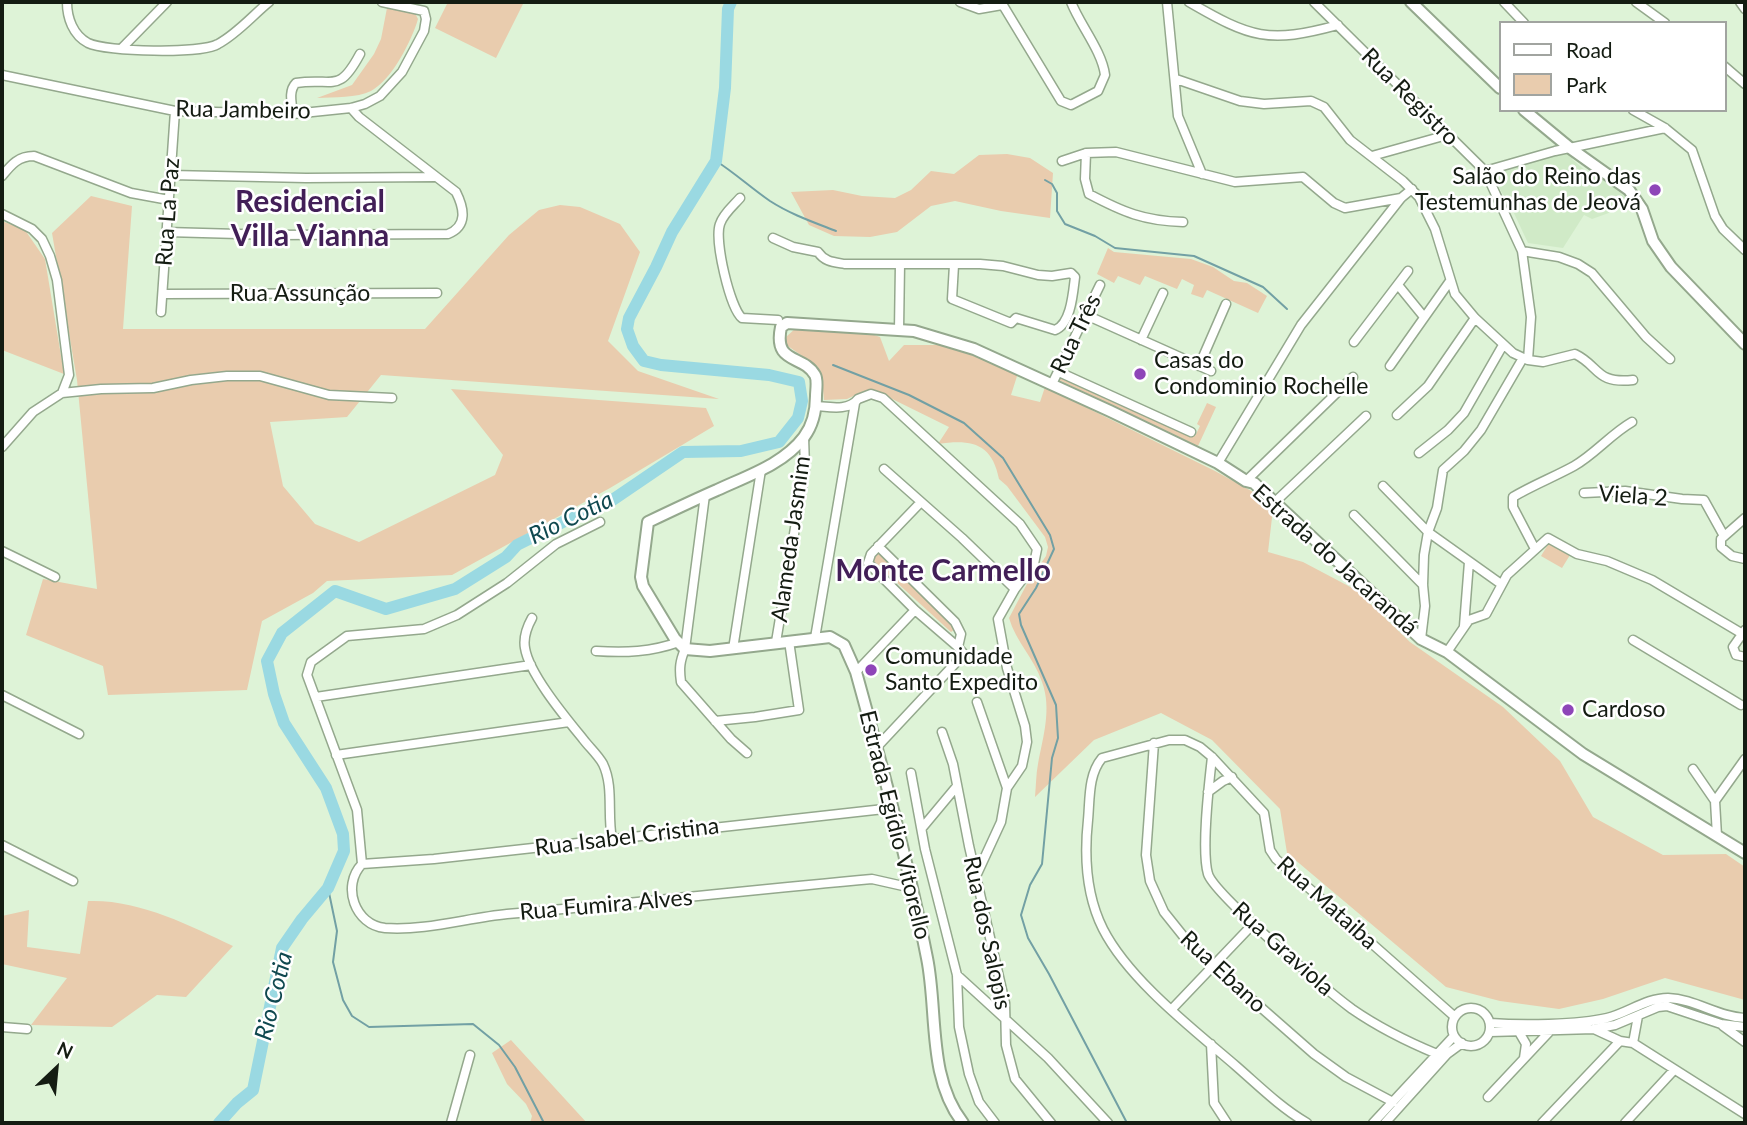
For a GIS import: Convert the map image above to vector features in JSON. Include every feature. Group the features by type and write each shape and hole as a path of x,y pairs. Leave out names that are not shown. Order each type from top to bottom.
{"street":[{"path":"67,2 69,18 79,36 89,43 103,48 192,50 218,45 268,2"},
{"path":"121,49 167,2"},
{"name":"Rua Jambeiro","path":"2,75 175,111 293,114 351,108 380,96 401,72 426,23 426,15 419,9 382,2"},
{"path":"960,2 979,9 1001,4 1059,98 1065,104 1071,105 1098,91 1105,75 1102,62 1071,2"},
{"path":"1167,2 1180,124 1202,174"},
{"path":"1189,2 1224,22 1256,35 1270,37 1297,34 1338,25"},
{"name":"Rua Registro","path":"1314,2 1485,172 1522,251 1531,317 1526,359"},
{"path":"1411,2 1498,86"},
{"path":"1504,2 1522,21"},
{"path":"1636,2 1662,21"},
{"path":"1740,2 1745,9"},
{"path":"293,114 291,94 296,83 340,81 348,76 360,54"},
{"path":"1726,68 1745,84"},
{"path":"1175,79 1240,101 1264,104 1315,102 1324,107 1350,140 1419,197 1431,219 1450,281 1459,300 1503,345 1526,359 1543,362 1575,354 1605,377 1618,381 1633,380"},
{"path":"167,232 274,235 448,234 460,226 463,208 456,192 351,108"},
{"name":"Rua La Paz","path":"161,312 175,111"},
{"path":"1526,112 1570,148 1629,190 1642,209 1653,241 1671,267 1743,338"},
{"path":"1637,112 1665,128 1692,150 1715,216 1723,229 1745,250"},
{"path":"1485,172 1570,148 1665,128"},
{"path":"1372,156 1447,135"},
{"path":"1062,161 1086,153 1116,152 1224,180 1244,182 1303,177 1334,203 1345,208 1401,198"},
{"path":"1086,153 1085,179 1089,194 1140,217 1158,222 1183,222"},
{"path":"2,176 13,162 34,156 131,193 169,200"},
{"path":"171,174 306,178 435,177"},
{"path":"1217,463 1300,325 1401,198 1412,189"},
{"path":"740,198 724,216 718,232 719,250 736,309 742,318 778,320"},
{"path":"2,214 32,229 42,239 50,256 57,280 69,375 62,393"},
{"path":"773,238 793,247 818,252 823,259 832,262 1003,266 1052,276 1069,272 1074,274 1070,306 1062,326 1058,330 1052,329 1016,318 1011,323 952,299 954,265"},
{"path":"1522,251 1559,257 1592,273 1646,337 1670,359"},
{"path":"899,330 900,264"},
{"path":"1354,342 1408,271"},
{"path":"1390,366 1450,281"},
{"name":"Rua Três","path":"1052,384 1100,285"},
{"path":"1398,285 1424,317"},
{"name":"Rua Assunção","path":"163,294 437,293"},
{"path":"1141,340 1163,293"},
{"path":"1199,366 1226,304"},
{"path":"1086,315 1211,371"},
{"path":"1397,415 1428,386 1475,318"},
{"name":"Estrada do Jacarandá","path":"816,406 815,375 783,351 779,342 781,327 787,323 810,323 914,331 974,349 1217,463 1254,483 1276,501 1421,639 1447,652 1586,756 1745,853"},
{"path":"1419,453 1464,413 1503,345"},
{"path":"1421,639 1428,532 1437,508 1443,470 1482,430 1526,359"},
{"path":"1059,372 1191,432"},
{"path":"2,447 33,412 62,393 153,388 227,376 260,376 329,395 392,398"},
{"path":"1246,481 1353,377"},
{"path":"815,638 855,403 871,394 883,398 1027,531 1037,549 1037,557 998,619 1007,668 1025,726 1027,742 1022,766 1007,788 1001,822 977,874"},
{"path":"682,645 647,596 643,586 641,578 648,522 778,460 804,437 816,406 837,407 855,403"},
{"path":"1276,501 1366,416"},
{"path":"1535,549 1513,507 1513,496 1574,466 1632,422"},
{"name":"Alameda Jasmim","path":"776,642 805,468 804,437"},
{"path":"884,469 1016,589"},
{"path":"733,649 761,470"},
{"path":"1383,486 1428,532 1501,584"},
{"name":"Viela 2","path":"1584,493 1625,491 1704,500 1724,536"},
{"path":"705,495 679,662 681,682 747,753"},
{"path":"921,502 869,557 870,566 961,651"},
{"path":"1354,515 1423,585"},
{"path":"1745,517 1721,539 1721,547 1732,556 1745,559"},
{"path":"362,864 357,810 307,675 311,662 347,636 425,629 457,615 507,583 556,544 600,522"},
{"path":"1447,652 1469,620 1485,615 1501,584 1515,568 1550,538 1577,554 1607,561 1652,580 1743,631 1734,647 1737,655 1745,657"},
{"path":"877,747 961,651 961,634 955,622 878,546"},
{"path":"2,551 55,577"},
{"path":"1464,626 1468,562"},
{"path":"856,672 915,610"},
{"path":"532,618 526,629 524,646 531,665 569,722 602,762 606,772 612,839"},
{"name":"Estrada Egídio Vitorello","path":"682,645 710,651 830,637 841,641 848,651 877,747 912,888 928,961 939,1066 947,1095 955,1114 963,1123"},
{"path":"1633,640 1741,705"},
{"path":"715,721 755,718 799,710 789,641"},
{"path":"596,651 645,651 682,645"},
{"path":"316,697 531,665"},
{"path":"2,695 79,734"},
{"path":"977,702 1007,788"},
{"path":"336,755 569,722"},
{"name":"Rua dos Salopis","path":"942,732 953,764 1005,1003 1006,1045 1015,1079 1051,1123"},
{"name":"Rua Mataiba","path":"1172,1009 1140,978 1112,945 1093,902 1086,857 1091,786 1099,761 1105,756 1154,743 1185,740 1212,757 1264,813 1270,850 1276,859 1455,1017"},
{"name":"Rua Ebano","path":"1154,743 1146,855 1150,881 1159,904 1176,930 1214,967 1329,1066 1393,1102"},
{"name":"Rua Graviola","path":"1212,757 1206,862 1210,877 1221,893 1353,1010 1437,1054"},
{"path":"1715,800 1745,760"},
{"path":"1693,769 1715,800 1717,836"},
{"path":"911,773 925,849 957,975 959,1027 969,1074 979,1102 995,1123"},
{"path":"1208,792 1223,780 1232,778"},
{"path":"922,828 957,786"},
{"name":"Rua Isabel Cristina","path":"362,864 434,859 893,807"},
{"path":"2,845 74,881"},
{"name":"Rua Fumira Alves","path":"362,864 355,873 352,899 359,913 370,924 384,928 408,928 503,915 857,880 878,880 912,888"},
{"path":"1254,923 1172,1009 1281,1105 1307,1123"},
{"path":"957,975 1048,1058 1108,1123"},
{"path":"1490,1023 1596,1020 1620,1014 1656,999 1668,998 1730,1017 1745,1018"},
{"path":"1490,1032 1594,1029 1667,1006 1721,1024 1745,1027"},
{"path":"1466,1009 1483,1013 1490,1023 1486,1040 1476,1046 1462,1043 1452,1030 1455,1017 1466,1009"},
{"path":"1633,1043 1638,1016"},
{"path":"1721,1024 1745,1042"},
{"path":"2,1027 27,1029"},
{"path":"1594,1029 1620,1041 1633,1043 1745,1114"},
{"path":"1488,1097 1550,1031"},
{"path":"1518,1032 1526,1044 1523,1060"},
{"path":"1373,1123 1454,1036"},
{"path":"1542,1123 1620,1041"},
{"path":"1385,1123 1447,1054 1462,1043"},
{"path":"1211,1044 1214,1103 1227,1123"},
{"path":"451,1123 470,1055"},
{"path":"1625,1123 1674,1070"}],"shaded area":[{"path":"1563,153 1574,156 1572,159 1587,172 1592,168 1620,188 1631,205 1592,219 1584,215 1563,248 1528,243 1512,209 1516,203 1506,200 1496,182 1497,178 1501,171"}],"green space":[{"path":"448,2 524,2 496,58 435,28"},
{"path":"387,8 415,13 418,19 394,69 371,91 345,97 317,98 352,85 381,39"},
{"path":"1007,154 1030,158 1053,173 1050,218 955,201 931,206 897,232 870,237 834,236 809,225 791,192 833,190 862,196 895,198 911,190 931,171 954,174 979,155"},
{"path":"91,196 132,206 123,329 425,329 509,235 539,210 560,205 580,207 620,224 640,252 608,341 638,371 719,399 381,375 347,417 270,422 283,486 315,524 359,542 495,475 503,455 451,389 706,408 714,426 610,488 452,575 327,581 313,593 262,621 247,690 108,695 103,666 26,635 43,579 97,589 77,380 52,233"},
{"path":"2,221 25,230 45,259 64,374 2,350"},
{"path":"1108,248 1114,252 1191,259 1213,267 1234,281 1247,283 1267,296 1258,313 1207,290 1203,298 1191,294 1194,285 1182,279 1177,289 1145,276 1140,285 1118,276 1114,283 1097,274"},
{"path":"797,327 859,330 880,337 889,361 904,345 945,345 1018,373 1011,395 1040,402 1045,387 1255,493 1273,509 1268,552 1303,562 1356,590 1410,642 1503,707 1560,761 1593,817 1663,855 1726,854 1745,867 1745,1000 1665,978 1603,999 1559,1009 1500,1001 1446,987 1287,853 1280,809 1212,740 1161,713 1094,740 1035,797 1037,768 1046,723 1045,692 1039,673 1009,618 1028,582 1046,556 1048,547 1045,537 999,479 996,467 985,451 970,443 938,444 949,427 878,392 864,391 847,399 824,400 818,367 785,344 786,337"},
{"path":"1062,375 1195,436 1200,426 1197,424 1207,403 1216,407 1198,446 1059,380"},
{"path":"1549,543 1570,555 1562,568 1541,556"},
{"path":"878,550 957,628 951,632 872,560"},
{"path":"88,901 107,901 144,909 181,922 233,946 186,997 157,995 112,1027 31,1025 67,978 2,964 2,916 29,910 27,947 80,954"},
{"path":"511,1040 587,1123 530,1123 532,1116 526,1104 507,1084 492,1053"}],"waterway":[{"name":"Rio Cotia","path":"219,1123 253,1090 282,948 328,888 344,851 343,834 326,788 284,723 274,694 267,661 282,633 335,591 386,609 455,589 506,557 517,545 608,503 683,452 741,451 779,442 798,418 802,401 799,382 769,375 644,361 633,346 627,329 629,318 672,232 716,161 725,88 728,9 731,2"},
{"path":"716,161 778,206 836,231"},
{"path":"1045,180 1052,184 1057,193 1057,211 1065,224 1095,236 1115,248 1194,256 1263,287 1287,309"},
{"path":"833,365 909,395 964,423 1003,458 1050,535 1054,549 1036,588 1019,614 1021,625 1056,705 1058,738 1052,758 1042,864 1030,885 1021,915 1028,938 1127,1123"},
{"path":"328,888 337,931 333,962 343,1000 352,1016 369,1027 473,1024 499,1045 515,1067 544,1123"}],"place":[{"name":"Salão do Reino das Testemunhas de Jeová","path":"1655,190"},
{"name":"Casas do Condominio Rochelle","path":"1140,374"},
{"name":"Comunidade Santo Expedito","path":"871,670"},
{"name":"Cardoso","path":"1568,710"}],"district":[{"name":"Residencial Villa Vianna","path":"310,219"},
{"name":"Monte Carmello","path":"943,571"}]}
